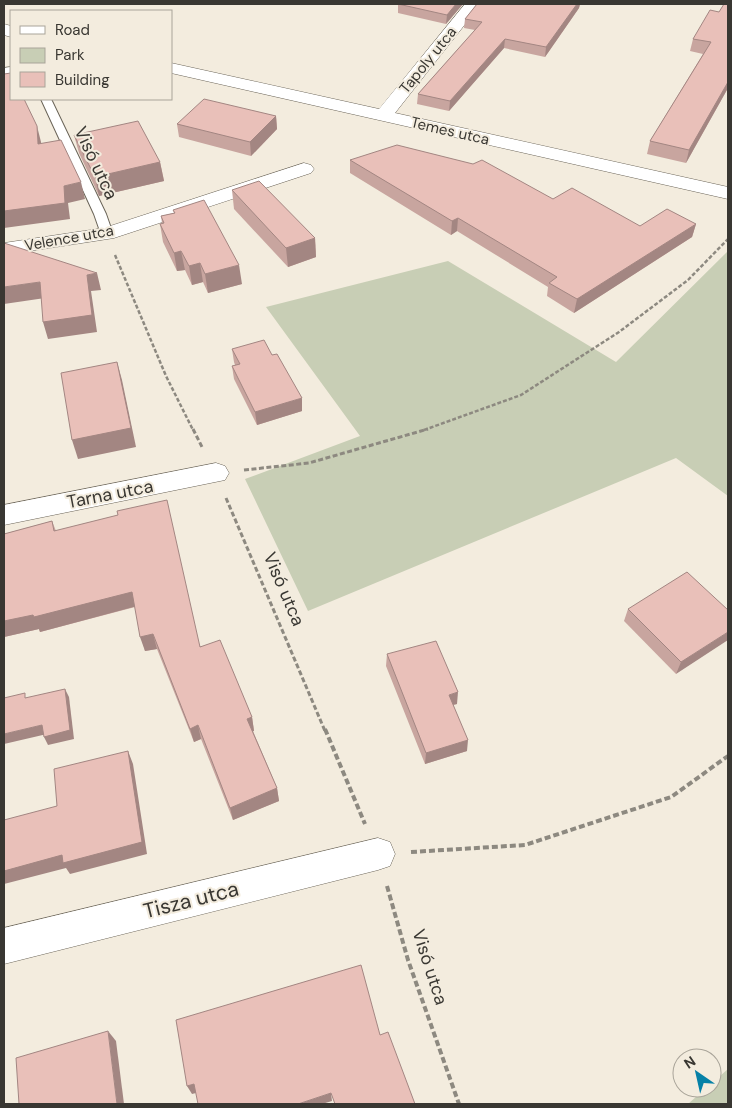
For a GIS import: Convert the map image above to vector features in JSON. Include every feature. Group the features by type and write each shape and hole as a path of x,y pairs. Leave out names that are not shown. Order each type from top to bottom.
{"street":[{"name":"Tapoly utca","path":"382,116 473,4"},
{"name":"Temes utca","path":"172,68 382,116 726,186"},
{"name":"Velence utca","path":"4,249 107,234 304,169"},
{"name":"Tarna utca","path":"4,514 216,474"},
{"name":"Tisza utca","path":"4,946 378,854"}],"lane":[{"name":"Visó utca","path":"46,100 100,214 107,234"}],"path":[{"name":"Visó utca","path":"107,234 166,376 216,474 378,854 408,960 459,1104"},
{"path":"216,474 309,463 424,430 521,395 619,332 688,280 728,239"},
{"path":"378,854 525,845 671,797 728,756"}],"green space":[{"path":"728,251 728,496 676,458 308,611 245,479 360,436 266,307 448,261 616,362"},
{"path":"728,1069 728,1104 688,1104 695,1098 722,1098 722,1074"}],"building":[{"path":"398,4 456,4 447,15"},
{"path":"477,4 577,4 546,47 505,39 450,101 418,94 482,22 465,19"},
{"path":"724,4 728,4 728,82 689,150 650,141 711,42 693,39 710,10 719,12"},
{"path":"10,73 10,100 24,100 37,126 38,144 61,140 81,182 64,186 65,203 4,211 4,74"},
{"path":"204,99 276,116 250,142 177,124"},
{"path":"138,121 160,162 95,177 74,135"},
{"path":"397,145 473,164 482,160 553,199 572,188 640,226 667,209 696,224 577,299 549,283 557,277 458,218 452,221 350,160"},
{"path":"259,181 315,238 286,248 232,190"},
{"path":"204,200 239,265 205,274 200,263 189,266 181,251 174,253 160,224 164,223 161,216 175,213 173,210"},
{"path":"4,243 97,273 87,275 92,315 43,322 40,282 4,287"},
{"path":"264,340 272,355 277,354 302,398 255,412 232,366 240,364 232,349"},
{"path":"117,362 131,428 72,440 61,373"},
{"path":"167,500 200,647 220,640 252,717 247,719 277,788 230,808 198,725 190,729 153,634 140,637 132,592 34,617 33,615 4,621 4,534 52,521 54,531 118,515 117,511"},
{"path":"687,572 728,610 728,632 681,662 628,609"},
{"path":"436,641 458,692 449,695 468,740 426,753 387,654"},
{"path":"65,689 70,730 44,737 42,725 4,734 4,698 25,693 25,698"},
{"path":"128,751 142,842 63,863 62,855 4,871 4,820 57,806 54,769"},
{"path":"361,965 380,1035 388,1032 415,1104 335,1104 331,1093 298,1104 198,1104 194,1084 187,1086 176,1020"},
{"path":"108,1031 117,1104 19,1104 16,1058"}]}
